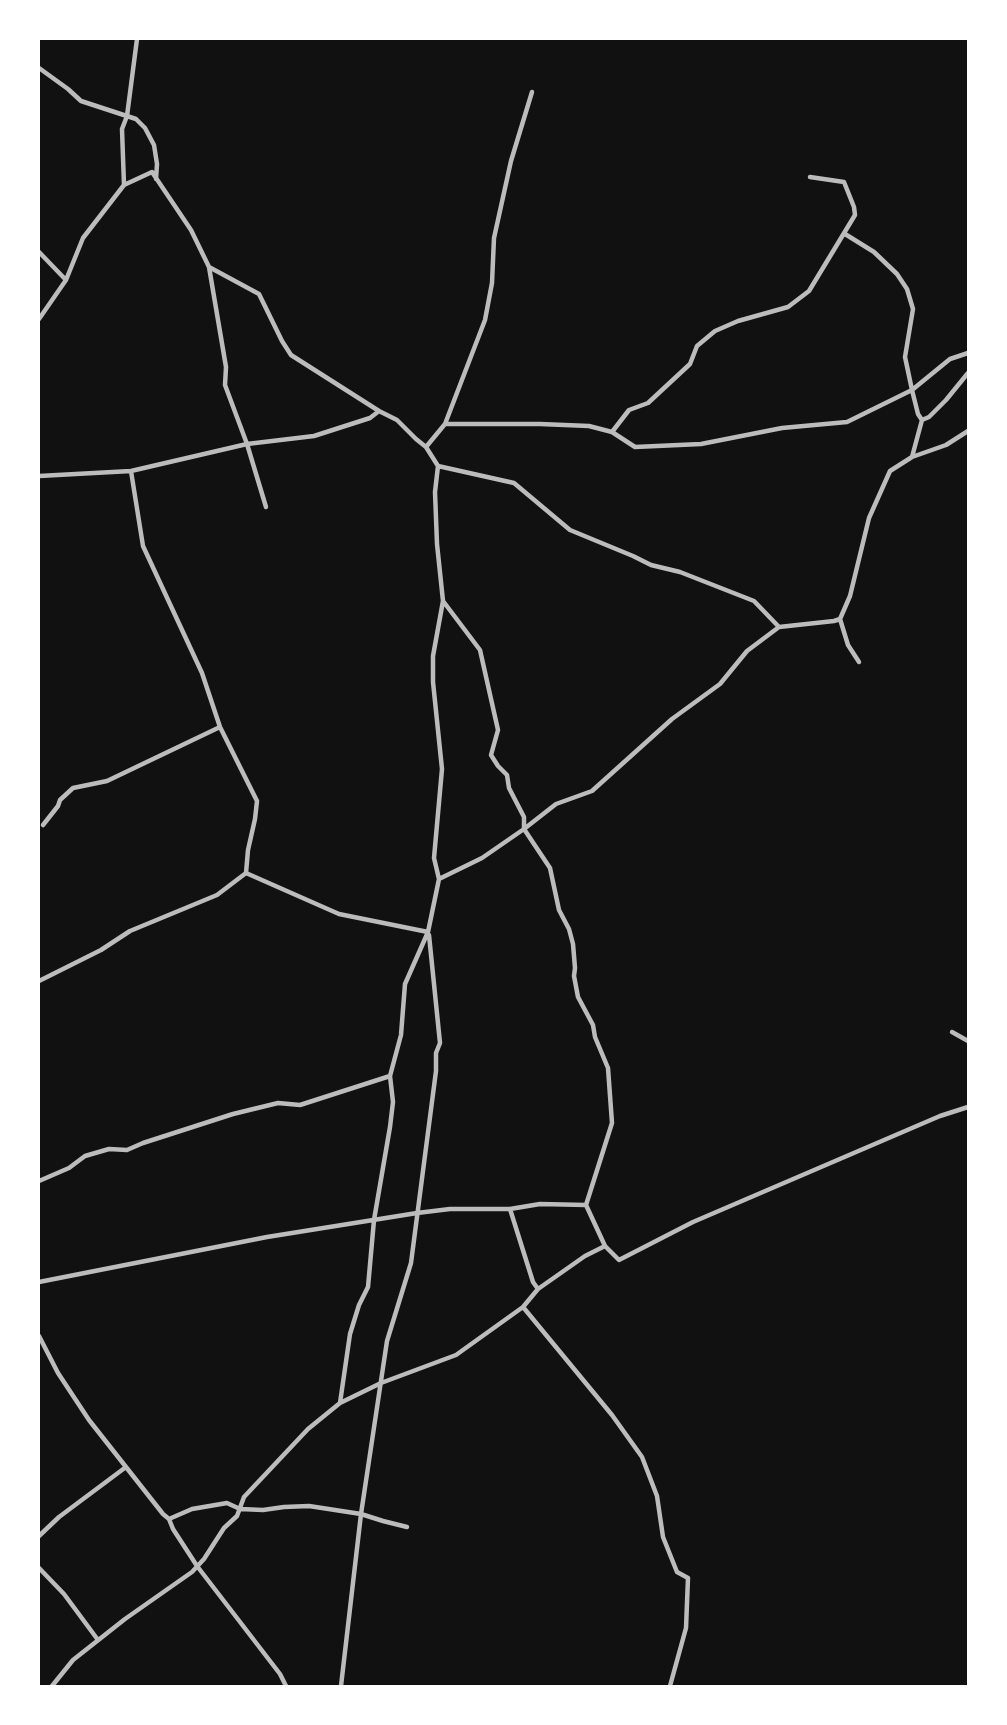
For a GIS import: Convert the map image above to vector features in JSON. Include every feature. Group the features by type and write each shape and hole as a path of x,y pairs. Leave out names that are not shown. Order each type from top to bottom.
{"street":[{"path":"124,185 122,129 127,116 136,39"},
{"path":"39,68 81,101 136,119 145,128 154,145 157,164 156,179"},
{"path":"426,447 445,424 485,320 492,283 494,238 511,161 532,92"},
{"path":"39,319 66,280 83,238 124,185 152,172 190,230 209,267 226,367 225,385 247,444 266,507"},
{"path":"612,432 629,410 648,403 690,364 697,346 715,331 738,321 788,307 809,291 855,215 844,182 810,177"},
{"path":"845,234 874,252 897,274 907,290 913,309 905,357 918,414 922,420 912,457"},
{"path":"39,252 66,280"},
{"path":"209,267 259,294 282,341 291,354 379,411 397,420 426,447 438,466 435,492 437,544 443,601 433,656 433,682 442,769 434,858 439,879 428,932 405,984 401,1035 390,1076 393,1102 374,1220 368,1287 359,1305 350,1334 340,1402"},
{"path":"445,424 589,426 612,432 635,447 701,444 782,428 847,422 912,390 950,359 968,353"},
{"path":"922,420 929,417 946,400 968,373"},
{"path":"39,476 130,471 247,444 314,436 370,417 379,411"},
{"path":"859,662 848,645 840,619 850,596 869,518 890,471 912,457 946,445 968,431"},
{"path":"438,466 514,483 570,530 651,565 680,572 754,601 779,627"},
{"path":"39,981 101,950 130,931 217,895 246,873 257,801 220,727 202,673 143,546 130,471"},
{"path":"443,601 480,650 498,730 491,755 507,775 510,788 524,817 524,829 550,868 559,910 569,929 573,944 574,976 578,997 593,1025 595,1037 608,1068 612,1123 586,1205 605,1246 619,1260 693,1222 940,1116 968,1107"},
{"path":"439,879 482,858 556,804 592,791 672,719 720,684 747,651 779,627 840,619"},
{"path":"43,825 60,800 73,788 106,781 220,727"},
{"path":"246,873 339,914 428,932"},
{"path":"340,1686 361,1514 387,1341 411,1263 436,1071 436,1053 440,1043 428,932"},
{"path":"952,1032 968,1041"},
{"path":"39,1181 69,1168 93,1153 108,1149 127,1150 233,1114 278,1103 300,1105 390,1076"},
{"path":"39,1282 267,1237 417,1213 450,1209 510,1209 540,1204 586,1205"},
{"path":"510,1209 533,1282 538,1289"},
{"path":"52,1686 73,1659 125,1618 192,1572 204,1559 224,1528 237,1516 244,1497 308,1429 340,1402 381,1383 456,1355 523,1307 538,1289 585,1256 605,1246"},
{"path":"523,1307 618,1423 642,1457 657,1496 663,1537 677,1572 688,1578 686,1628 670,1686"},
{"path":"39,1336 64,1383 89,1420 169,1519 197,1566 286,1686"},
{"path":"39,1536 59,1516 126,1467"},
{"path":"169,1519 192,1509 227,1503 240,1509 263,1510 309,1506 361,1514 407,1527"},
{"path":"39,1568 64,1594 98,1640"}]}
